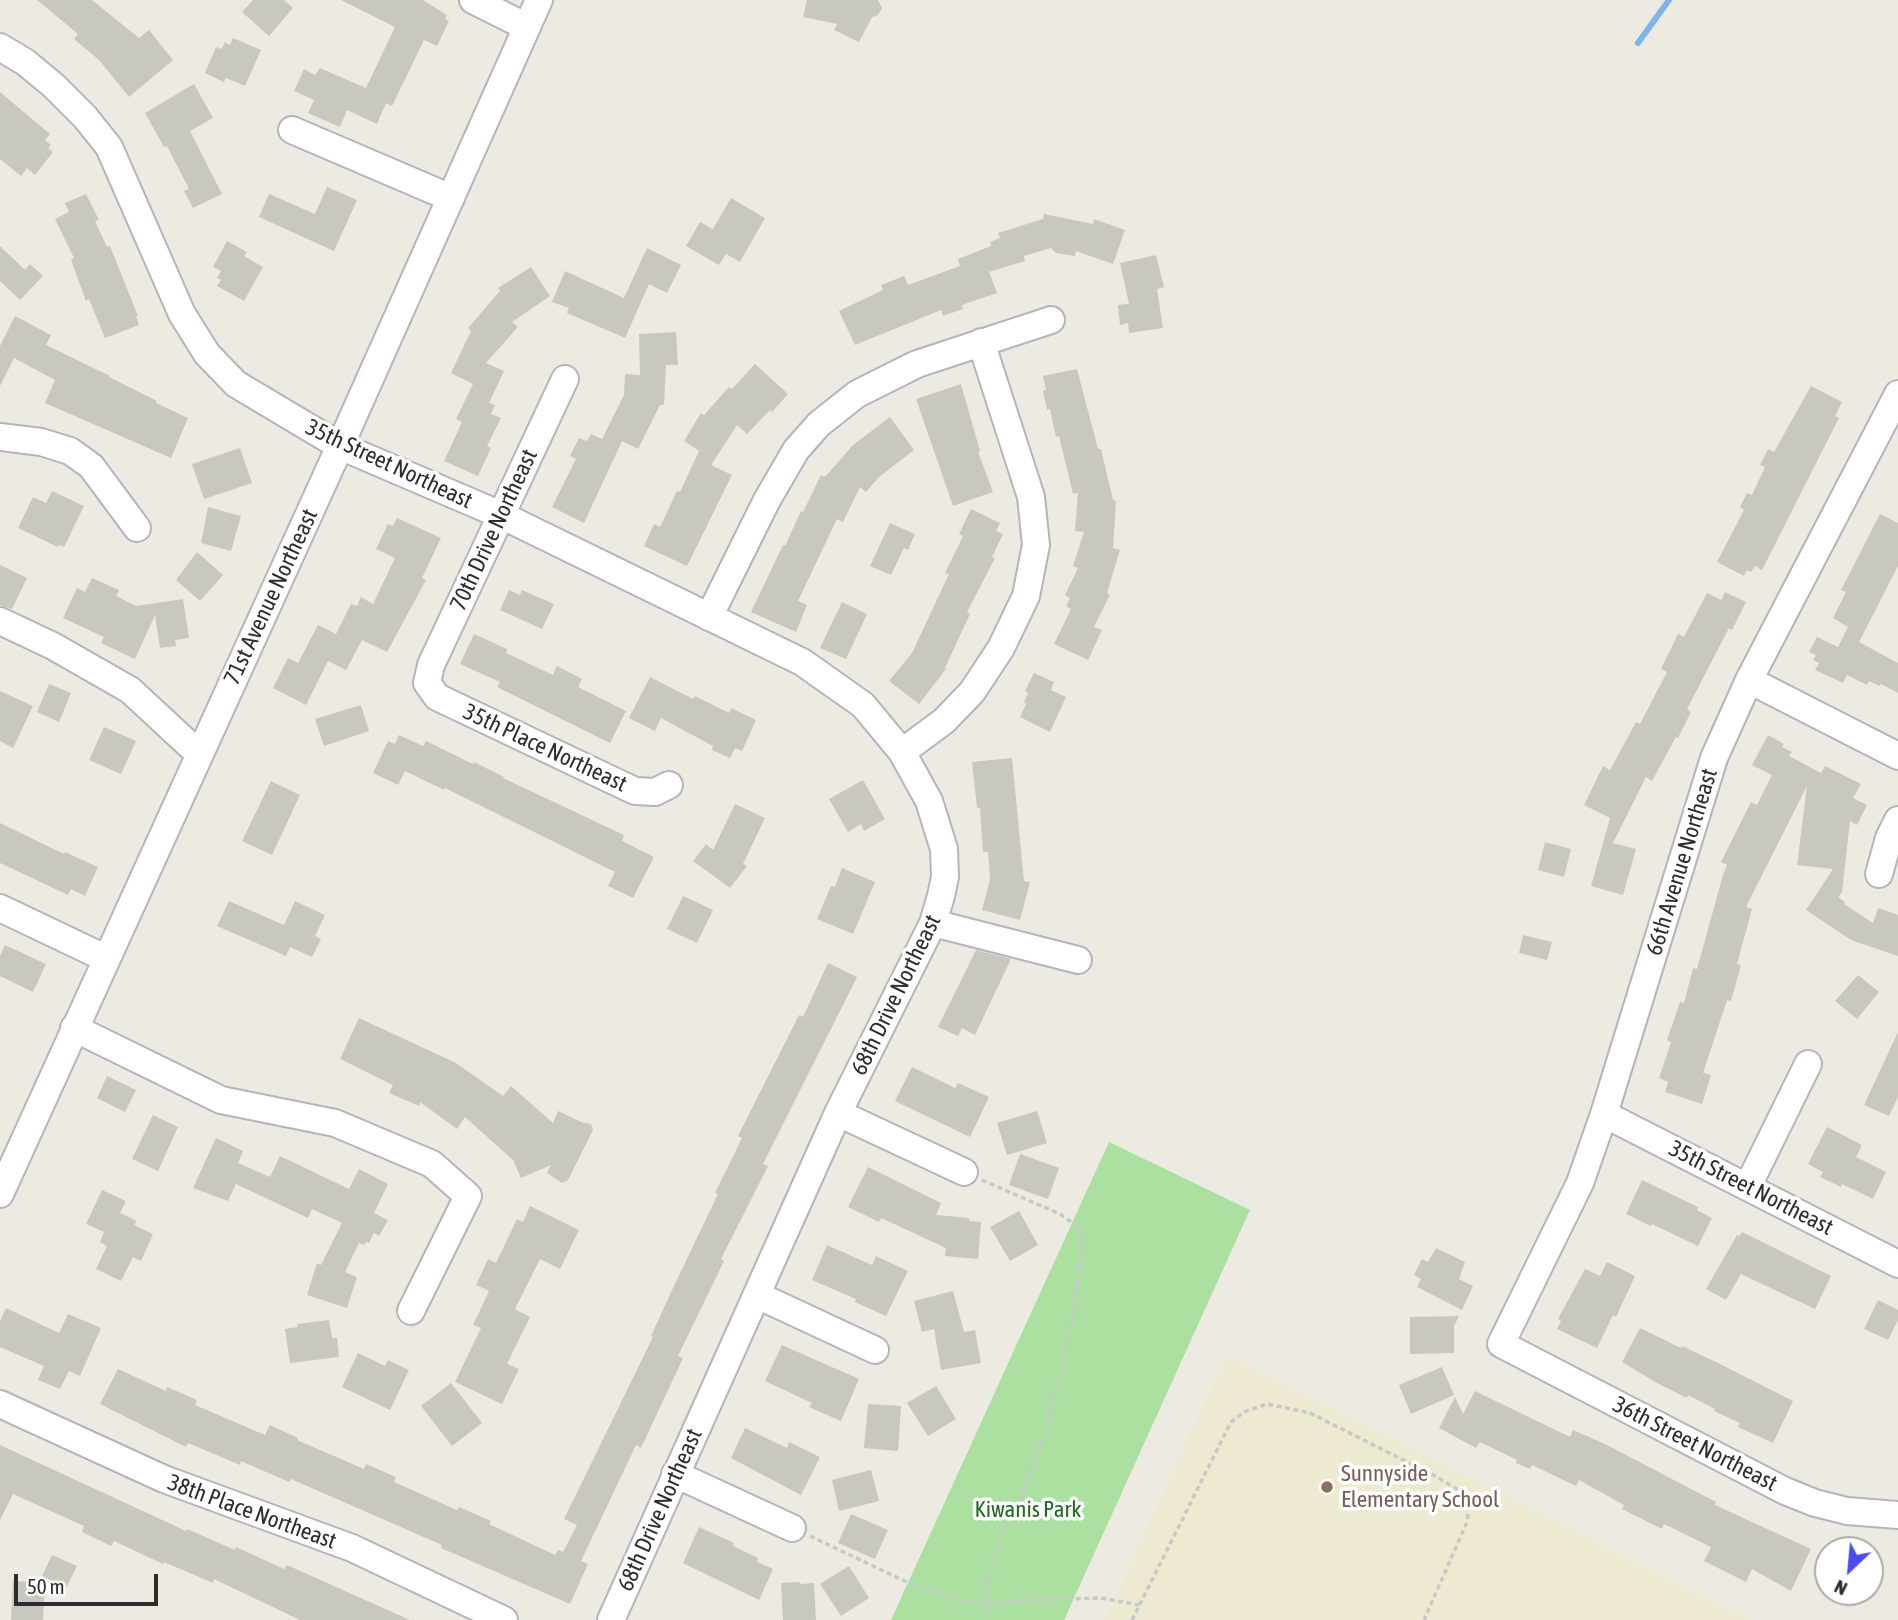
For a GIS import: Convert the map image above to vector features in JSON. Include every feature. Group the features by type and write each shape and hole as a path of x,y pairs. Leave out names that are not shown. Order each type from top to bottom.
{"street":[{"path":"474,0 527,27"},
{"name":"71st Avenue Northeast","path":"0,1194 340,446 539,0"},
{"name":"35th Street Northeast","path":"0,47 25,62 54,86 85,117 109,148 183,314 207,354 236,384 340,446 501,515 802,662 863,705 902,752"},
{"path":"292,130 451,198"},
{"path":"709,617 772,490 796,450 819,424 857,394 917,364 1051,320"},
{"path":"902,752 944,722 972,692 1001,648 1027,596 1036,545 1031,496 981,342"},
{"name":"70th Drive Northeast","path":"427,684 431,666 565,379"},
{"name":"66th Avenue Northeast","path":"1501,1344 1580,1183 1604,1114 1714,758 1749,680 1891,422 1898,394"},
{"path":"0,437 41,442 70,450 91,466 137,528"},
{"path":"0,621 53,646 130,690 199,754"},
{"path":"1749,680 1898,756"},
{"name":"35th Place Northeast","path":"427,684 437,697 635,790 654,792 670,785"},
{"name":"68th Drive Northeast","path":"611,1620 838,1113 933,923 945,877 944,849 929,800 902,752"},
{"path":"1879,874 1889,838 1898,820"},
{"path":"0,908 106,958"},
{"path":"933,923 1079,960"},
{"path":"74,1028 221,1100 335,1123 432,1164 468,1196 411,1311"},
{"path":"1748,1186 1808,1064"},
{"path":"838,1113 964,1172"},
{"name":"35th Street Northeast","path":"1604,1114 1898,1264"},
{"path":"757,1295 875,1350"},
{"name":"36th Street Northeast","path":"1501,1344 1785,1491 1815,1503 1847,1511 1898,1515"},
{"name":"38th Place Northeast","path":"0,1404 164,1479 352,1548 504,1620"},
{"path":"675,1474 792,1528"}],"path":[{"path":"964,1172 1060,1214 1074,1224 1083,1237 1072,1324 1061,1371 1044,1435 1018,1506 1007,1524 996,1552 986,1587 989,1606 985,1620"},
{"path":"1132,1620 1231,1422 1244,1412 1267,1404 1310,1413 1462,1492 1469,1504 1467,1522 1424,1620"},
{"path":"792,1528 913,1585 952,1599 989,1606 1023,1600 1101,1598 1139,1605"}],"shaded area":[{"name":"Sunnyside Elementary School","path":"1226,1355 1750,1620 1105,1620"}],"green space":[{"name":"Kiwanis Park","path":"1109,1142 1250,1210 1064,1620 891,1620"}],"building":[{"path":"37,0 92,0 139,38 149,30 173,60 129,97 99,60 74,39 78,34"},
{"path":"253,0 284,0 293,8 269,36 242,12"},
{"path":"341,0 423,0 447,15 445,19 449,21 437,46 424,40 392,106 386,103 377,124 347,110 340,127 308,113 314,100 294,91 304,69 315,75 320,68 366,88 395,27"},
{"path":"807,0 878,0 882,8 878,15 872,17 859,42 834,30 837,24 803,17"},
{"path":"233,38 261,50 245,86 226,78 224,82 205,73 216,47 222,49 225,42 230,45"},
{"path":"194,84 213,118 190,131 222,194 193,208 184,191 189,189 167,146 164,147 145,113"},
{"path":"0,92 50,134 45,140 51,145 48,148 53,152 35,175 27,168 21,176 0,159"},
{"path":"327,187 357,200 334,251 259,217 269,194 315,214"},
{"path":"86,194 99,220 95,221 107,247 110,246 138,316 139,325 105,338 89,299 86,301 71,260 74,258 55,219 69,212 65,203"},
{"path":"731,198 765,218 740,262 726,254 719,265 686,246 700,222 713,229"},
{"path":"1044,214 1093,224 1094,219 1125,230 1113,264 1076,251 1075,256 1056,253 1051,248 1024,256 1025,261 989,272 997,293 962,305 963,309 943,316 941,310 855,345 839,311 883,290 881,285 904,276 908,285 960,266 958,259 991,246 990,242 1000,238 998,233 1043,219"},
{"path":"227,241 247,252 244,256 263,267 244,301 217,286 221,280 217,278 221,271 213,267"},
{"path":"0,246 25,270 30,264 43,276 20,300 0,281"},
{"path":"647,248 681,265 667,293 649,284 625,338 567,313 569,308 552,302 565,271 624,298"},
{"path":"1156,255 1164,287 1157,289 1163,328 1129,333 1128,323 1120,325 1118,305 1129,304 1120,263"},
{"path":"531,267 550,296 512,322 518,327 486,363 504,371 489,403 495,405 491,414 501,418 487,446 491,448 478,476 444,461 462,422 456,419 473,384 451,373 471,331 468,328 500,291 498,288"},
{"path":"15,316 51,335 46,345 188,418 171,458 45,403 55,380 14,358 0,386 0,346"},
{"path":"676,332 678,365 666,365 664,405 660,405 638,449 622,441 584,523 552,507 576,459 570,456 579,438 587,441 591,434 602,439 624,395 625,374 640,375 639,334"},
{"path":"755,364 788,394 747,434 737,425 711,465 732,475 687,566 644,546 654,524 660,527 699,451 684,441 701,413 704,415 729,387 732,389"},
{"path":"1077,369 1113,500 1116,501 1113,548 1120,550 1107,593 1110,595 1094,627 1102,630 1088,660 1054,644 1071,609 1066,606 1070,598 1065,595 1078,568 1073,566 1084,532 1075,531 1078,493 1073,494 1059,436 1056,437 1043,391 1046,390 1043,376"},
{"path":"961,384 980,451 978,452 993,492 953,506 916,399"},
{"path":"1811,386 1842,402 1835,416 1839,418 1762,570 1755,566 1751,572 1747,570 1744,576 1717,562 1744,510 1740,507 1747,493 1752,495 1765,467 1760,465 1768,449 1774,452"},
{"path":"890,417 914,450 879,477 866,492 860,487 843,522 837,519 798,601 807,605 796,632 751,612 821,475 825,477 853,445"},
{"path":"240,448 252,483 204,499 192,464"},
{"path":"52,491 84,506 64,547 58,547 18,528 33,497 46,503"},
{"path":"208,507 241,516 231,551 201,543"},
{"path":"971,509 1000,523 996,531 1003,534 992,557 995,558 967,612 970,614 946,669 919,704 889,681 912,653 949,574 945,573 963,536 959,534"},
{"path":"1880,514 1898,523 1898,566 1859,642 1898,663 1898,693 1881,684 1879,686 1869,681 1867,685 1847,675 1843,683 1815,670 1819,663 1813,660 1816,655 1809,652 1817,637 1838,647 1848,627 1833,618 1846,592 1841,590"},
{"path":"397,518 441,538 422,578 426,580 387,652 362,640 346,670 328,661 306,705 273,688 288,658 298,663 318,625 336,634 351,604 357,606 361,597 373,604 395,558 376,549 388,524 393,526"},
{"path":"890,523 915,534 908,550 904,548 891,575 870,566"},
{"path":"197,552 223,575 200,601 176,580"},
{"path":"0,565 27,578 12,609 0,605"},
{"path":"92,578 119,590 116,596 136,606 183,599 189,638 175,640 176,646 160,648 155,615 135,659 101,643 104,637 63,618 77,588 85,592"},
{"path":"509,590 520,595 522,590 554,604 542,629 500,610"},
{"path":"1725,592 1746,602 1732,630 1729,628 1687,709 1691,712 1678,738 1676,737 1652,781 1646,777 1613,843 1636,849 1623,895 1591,886 1610,818 1584,805 1603,766 1610,770 1636,722 1640,724 1667,672 1661,669 1678,634 1684,637 1707,593 1721,600"},
{"path":"842,602 867,614 846,659 820,648"},
{"path":"474,634 507,649 506,653 553,675 557,666 582,679 578,687 626,711 610,743 497,687 500,682 460,664"},
{"path":"1034,673 1054,682 1051,690 1066,697 1050,732 1020,717 1026,704 1024,702 1028,693 1025,691"},
{"path":"650,677 693,699 695,696 729,713 731,708 756,720 742,751 735,748 730,758 712,750 713,746 661,718 655,731 629,718"},
{"path":"49,684 71,693 59,722 37,712"},
{"path":"0,691 33,706 13,748 0,741"},
{"path":"361,705 369,731 324,746 315,719"},
{"path":"104,727 136,741 121,774 89,760"},
{"path":"399,735 423,746 426,741 473,764 474,762 624,835 622,841 654,857 633,898 608,886 615,872 445,788 444,790 405,771 398,785 373,773 388,741 395,744"},
{"path":"1768,735 1792,752 1789,756 1821,773 1825,766 1861,784 1853,798 1867,805 1857,825 1850,821 1842,892 1838,897 1873,923 1878,908 1898,915 1898,956 1851,940 1806,910 1833,869 1797,865 1807,786 1746,907 1752,909 1737,964 1741,965 1731,1001 1727,1000 1703,1073 1711,1075 1702,1104 1665,1092 1668,1082 1659,1078 1671,1042 1667,1040 1680,1002 1684,1003 1693,968 1697,969 1727,865 1721,862 1751,802 1757,805 1772,775 1752,765"},
{"path":"1012,758 1024,881 1030,882 1020,920 982,910 990,879 988,852 983,852 980,808 977,808 972,762"},
{"path":"863,780 885,819 864,831 861,824 848,832 829,799"},
{"path":"271,781 300,795 272,855 242,841"},
{"path":"735,804 765,818 743,864 747,866 730,888 693,861 706,844 713,850"},
{"path":"0,823 98,867 85,896 71,889 68,895 0,863"},
{"path":"1545,842 1571,849 1564,877 1538,870"},
{"path":"842,868 875,882 853,934 817,919"},
{"path":"683,896 713,910 697,943 667,929"},
{"path":"229,901 284,925 295,901 325,915 315,936 321,939 312,957 290,947 286,956 217,926"},
{"path":"1523,935 1552,942 1547,960 1519,953"},
{"path":"5,945 46,964 33,992 0,976 0,956"},
{"path":"976,950 1011,959 975,1035 962,1028 958,1036 938,1027"},
{"path":"828,963 857,977 763,1164 768,1166 721,1259 724,1261 678,1356 683,1358 641,1448 636,1445 581,1561 588,1564 570,1604 291,1479 289,1482 241,1461 240,1465 188,1443 186,1447 100,1404 118,1369 166,1391 167,1387 197,1400 195,1405 265,1435 270,1425 298,1438 297,1440 364,1469 366,1464 396,1477 394,1482 457,1510 459,1507 491,1521 489,1524 555,1555 558,1550 563,1552 577,1525 564,1519 653,1337 651,1336 718,1194 715,1193 742,1138 738,1136 799,1015 803,1017"},
{"path":"1858,975 1879,992 1857,1019 1835,1001"},
{"path":"359,1018 456,1063 503,1096 511,1086 553,1123 558,1111 591,1124 593,1130 568,1180 562,1183 547,1173 551,1165 521,1178 513,1160 465,1117 457,1129 420,1102 419,1106 389,1093 393,1085 340,1059"},
{"path":"1898,1032 1898,1097 1889,1116 1864,1105"},
{"path":"912,1067 955,1088 958,1083 989,1097 970,1137 895,1101"},
{"path":"107,1076 136,1090 125,1112 97,1098"},
{"path":"1037,1111 1047,1143 1007,1155 997,1123"},
{"path":"153,1115 178,1127 158,1171 132,1159"},
{"path":"1827,1127 1862,1145 1856,1157 1886,1172 1873,1199 1820,1177 1823,1172 1808,1164"},
{"path":"216,1138 243,1151 238,1163 270,1177 280,1156 349,1189 359,1169 388,1184 374,1213 388,1220 379,1236 374,1233 369,1243 359,1243 345,1272 357,1277 347,1308 307,1295 317,1263 321,1265 342,1223 312,1209 308,1218 236,1184 228,1201 193,1188"},
{"path":"1020,1154 1059,1168 1048,1199 1009,1185"},
{"path":"868,1167 941,1203 936,1215 969,1218 969,1221 981,1222 978,1259 945,1256 946,1248 881,1218 879,1222 848,1207"},
{"path":"1642,1180 1698,1207 1697,1210 1712,1218 1698,1246 1626,1214"},
{"path":"102,1190 126,1201 120,1213 137,1221 134,1225 153,1234 141,1261 133,1257 121,1281 96,1269 107,1246 100,1242 104,1232 86,1224"},
{"path":"530,1206 579,1230 560,1269 540,1259 515,1309 530,1317 507,1364 519,1369 502,1404 455,1382 481,1328 473,1325 489,1291 476,1285 488,1259 496,1263 517,1219 523,1222"},
{"path":"1019,1211 1038,1245 1010,1261 990,1227"},
{"path":"1742,1232 1831,1276 1815,1309 1741,1274 1726,1300 1706,1289 1737,1235"},
{"path":"827,1245 872,1265 876,1256 908,1271 886,1316 855,1302 856,1299 812,1280"},
{"path":"1436,1248 1465,1262 1459,1279 1473,1286 1462,1310 1417,1287 1421,1279 1414,1275 1422,1259 1428,1262"},
{"path":"1607,1262 1635,1276 1616,1317 1613,1315 1597,1348 1557,1329 1561,1321 1558,1319 1585,1269 1600,1276"},
{"path":"953,1291 964,1332 975,1330 981,1363 941,1370 934,1329 922,1332 914,1301"},
{"path":"1878,1300 1898,1310 1898,1320 1888,1340 1864,1329"},
{"path":"6,1308 59,1333 68,1314 101,1328 80,1376 69,1371 60,1389 38,1380 44,1366 0,1347 0,1321"},
{"path":"1459,1316 1454,1326 1454,1353 1410,1354 1410,1317"},
{"path":"329,1320 332,1338 337,1338 339,1357 290,1363 285,1329 298,1327 297,1324"},
{"path":"1640,1328 1793,1401 1773,1443 1738,1427 1740,1423 1714,1411 1715,1409 1657,1383 1622,1362"},
{"path":"782,1345 859,1379 841,1421 809,1407 812,1403 765,1381"},
{"path":"358,1353 385,1366 388,1360 409,1370 390,1410 342,1387"},
{"path":"1442,1367 1454,1395 1411,1414 1399,1385"},
{"path":"451,1383 482,1423 452,1446 421,1406"},
{"path":"936,1386 956,1419 928,1436 907,1403"},
{"path":"1475,1391 1570,1437 1573,1430 1605,1444 1716,1502 1715,1505 1811,1549 1791,1591 1752,1569 1746,1582 1704,1561 1711,1547 1664,1524 1662,1529 1622,1509 1624,1505 1579,1480 1576,1486 1532,1465 1530,1469 1480,1442 1476,1448 1439,1428 1455,1397 1463,1414"},
{"path":"868,1404 901,1406 898,1451 864,1448"},
{"path":"745,1428 787,1448 789,1442 820,1457 801,1495 731,1458"},
{"path":"0,1445 186,1531 187,1529 235,1550 236,1547 284,1569 287,1565 410,1620 300,1620 214,1579 213,1583 114,1541 111,1546 82,1532 84,1526 13,1494 0,1520"},
{"path":"871,1470 879,1501 839,1511 832,1480"},
{"path":"851,1514 888,1530 875,1559 838,1543"},
{"path":"699,1527 734,1543 733,1546 758,1558 757,1562 773,1569 759,1600 683,1563"},
{"path":"52,1555 77,1566 66,1588 42,1576"},
{"path":"849,1566 869,1598 841,1616 820,1584"},
{"path":"13,1581 45,1583 43,1620 11,1620"},
{"path":"781,1583 814,1583 816,1620 783,1620"}],"waterway":[{"path":"1638,43 1669,0"}],"place":[{"name":"Sunnyside Elementary School","path":"1327,1487"}]}
